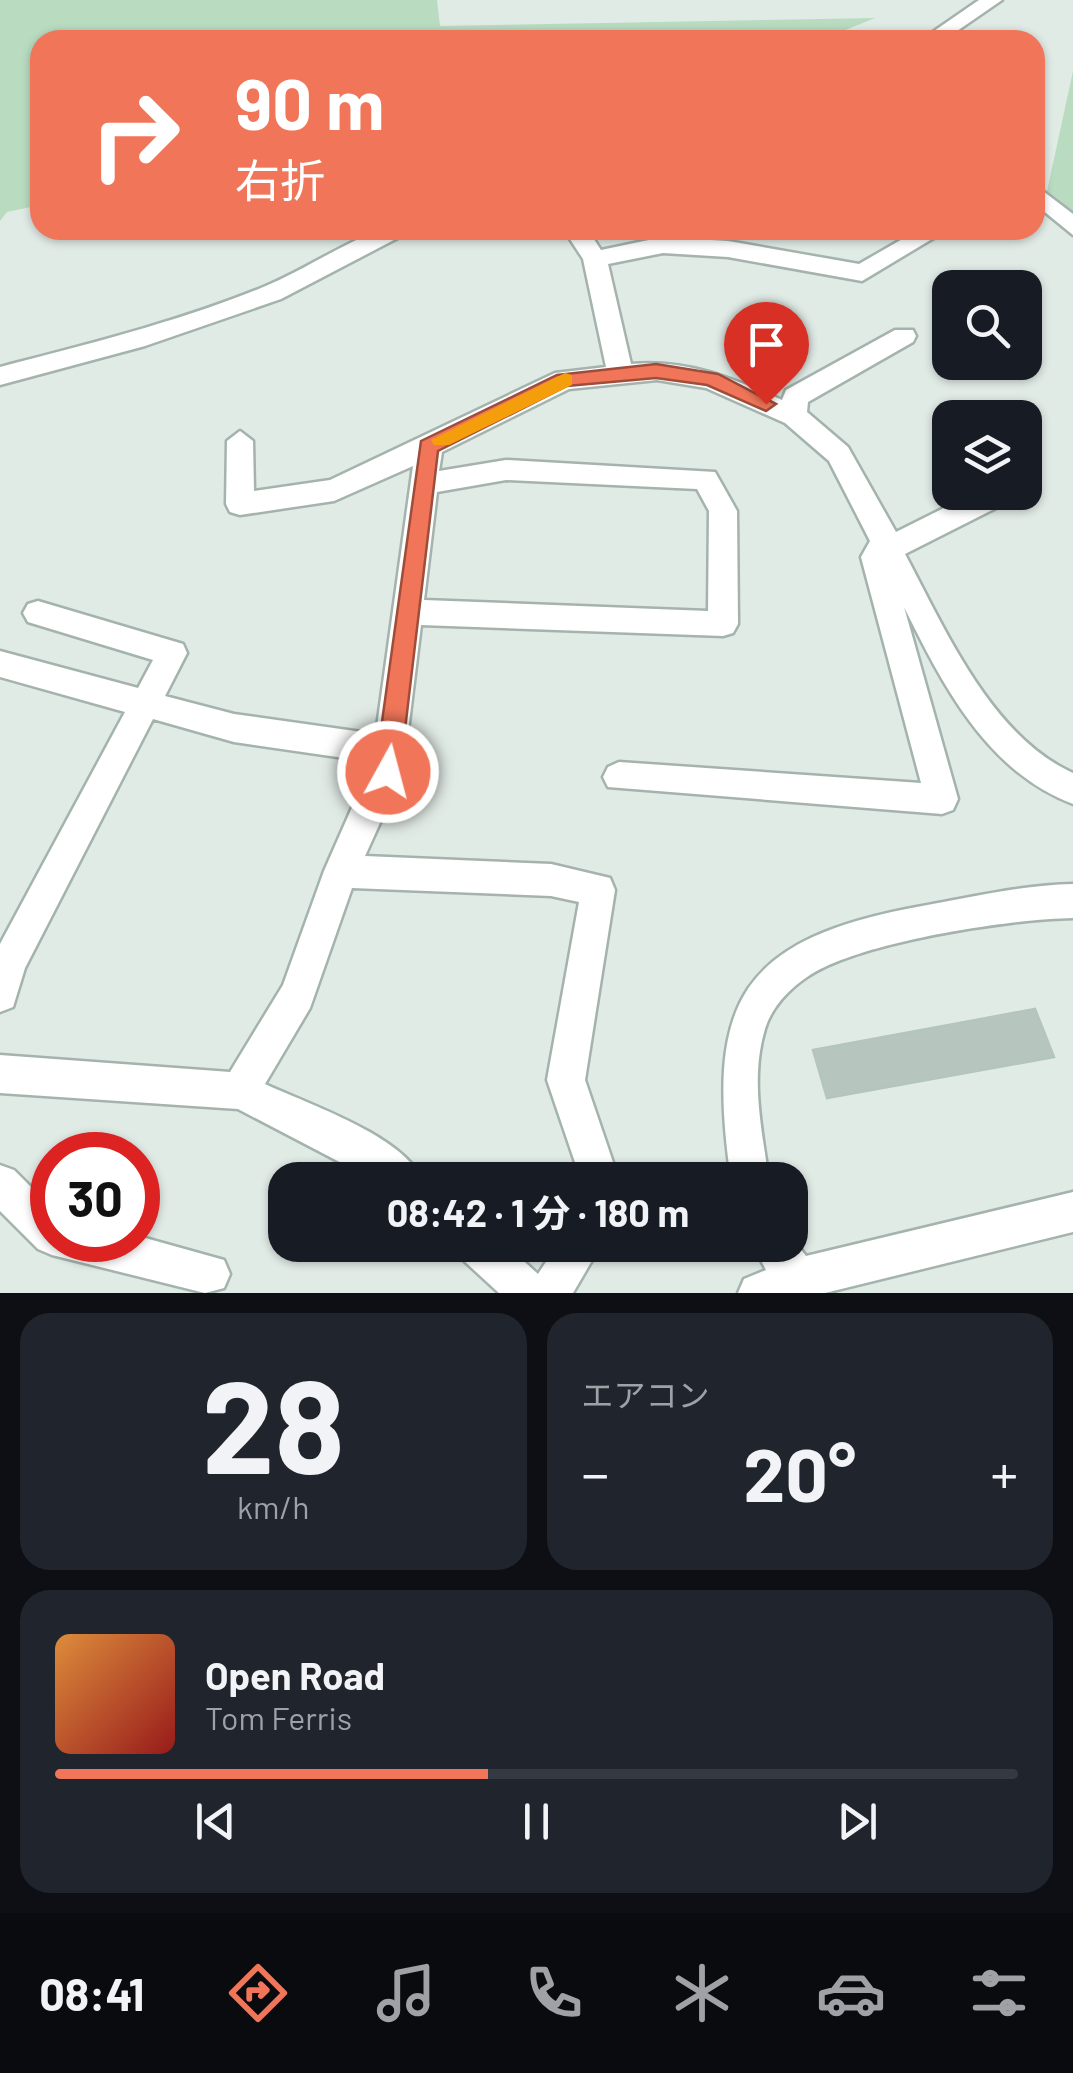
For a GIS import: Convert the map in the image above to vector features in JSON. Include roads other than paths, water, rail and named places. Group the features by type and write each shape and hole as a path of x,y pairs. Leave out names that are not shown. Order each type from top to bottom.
{"street":[{"path":"946,30 992,0"},
{"path":"1045,201 1073,227"},
{"path":"0,376 136,340 272,293 342,254 376,240"},
{"path":"583,240 595,259 620,374"},
{"path":"595,259 663,245 728,250 862,273 918,240"},
{"path":"794,416 795,397 904,336"},
{"path":"240,441 240,504 334,490 564,380 656,371 711,379 794,416 840,454 950,668 986,722 1046,777 1073,789"},
{"path":"240,1091 297,995 341,871 388,772 428,446"},
{"path":"408,612 723,624 723,510 705,479 506,470 424,484"},
{"path":"619,777 942,799 875,557 888,544 962,510"},
{"path":"0,994 9,963 172,653 38,612"},
{"path":"0,664 234,728 390,750"},
{"path":"341,871 551,880 598,890 566,1080 594,1162"},
{"path":"747,1162 737,1094 738,1050 752,1012 770,983 804,956 865,931 1073,901"},
{"path":"0,1074 240,1091 383,1162"},
{"path":"0,1184 30,1213"},
{"path":"758,1293 802,1286 1073,1212"},
{"path":"160,1262 210,1274"},
{"path":"495,1262 529,1293"},
{"path":"549,1293 570,1262"},
{"path":"785,1262 802,1286"}]}
